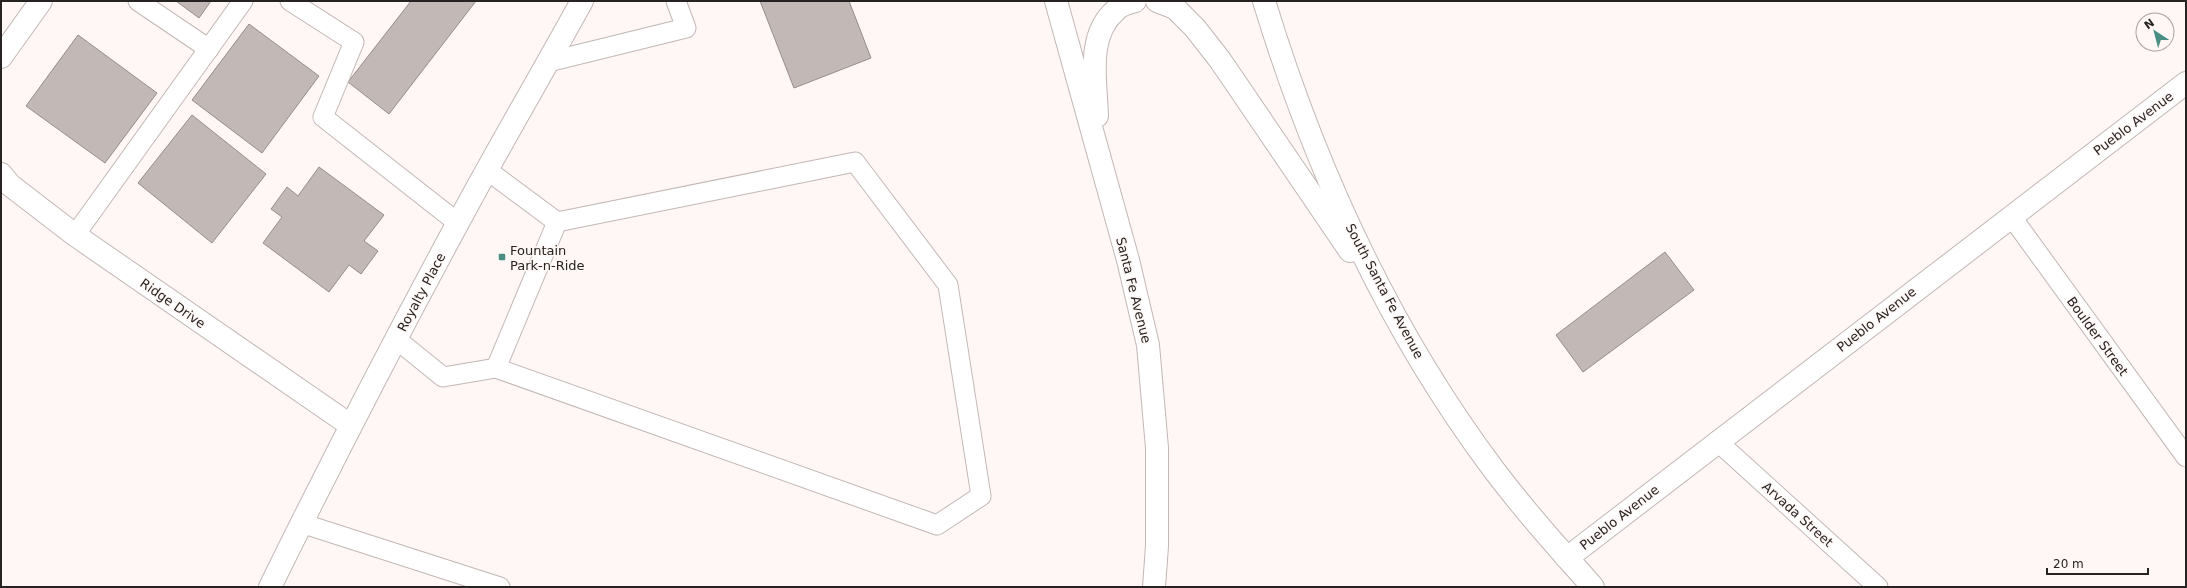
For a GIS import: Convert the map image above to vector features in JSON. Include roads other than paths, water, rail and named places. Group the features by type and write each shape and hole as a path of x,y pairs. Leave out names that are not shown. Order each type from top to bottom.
{"street":[{"path":"1,56 41,1"},
{"name":"Royalty Place","path":"270,587 350,425 458,223 582,1"},
{"name":"Santa Fe Avenue","path":"1056,1 1128,260 1148,345 1157,448 1158,546 1154,587"},
{"path":"1097,147 1095,49 1103,23 1117,8 1135,1"},
{"path":"1157,1 1175,8 1195,28 1390,307"},
{"name":"South Santa Fe Avenue","path":"1264,1 1278,46 1317,155 1361,250 1402,329 1446,402 1494,470 1593,587"},
{"name":"Pueblo Avenue","path":"1567,558 2011,216 2185,86"},
{"name":"Ridge Drive","path":"1,174 10,185 75,235 350,425"}],"lane":[{"path":"138,1 209,49"},
{"path":"75,235 243,1"},
{"path":"290,1 354,42 323,117 458,223"},
{"path":"548,62 686,28 676,1"},
{"path":"396,339 443,377 496,368 937,524 982,496 948,285 856,162 558,222 488,170"},
{"name":"Boulder Street","path":"2011,216 2186,457"},
{"path":"496,368 558,222"},
{"name":"Arvada Street","path":"1717,441 1878,587"},
{"path":"301,523 500,587"}],"place":[{"name":"Fountain Park-n-Ride","path":"502,257"}]}
